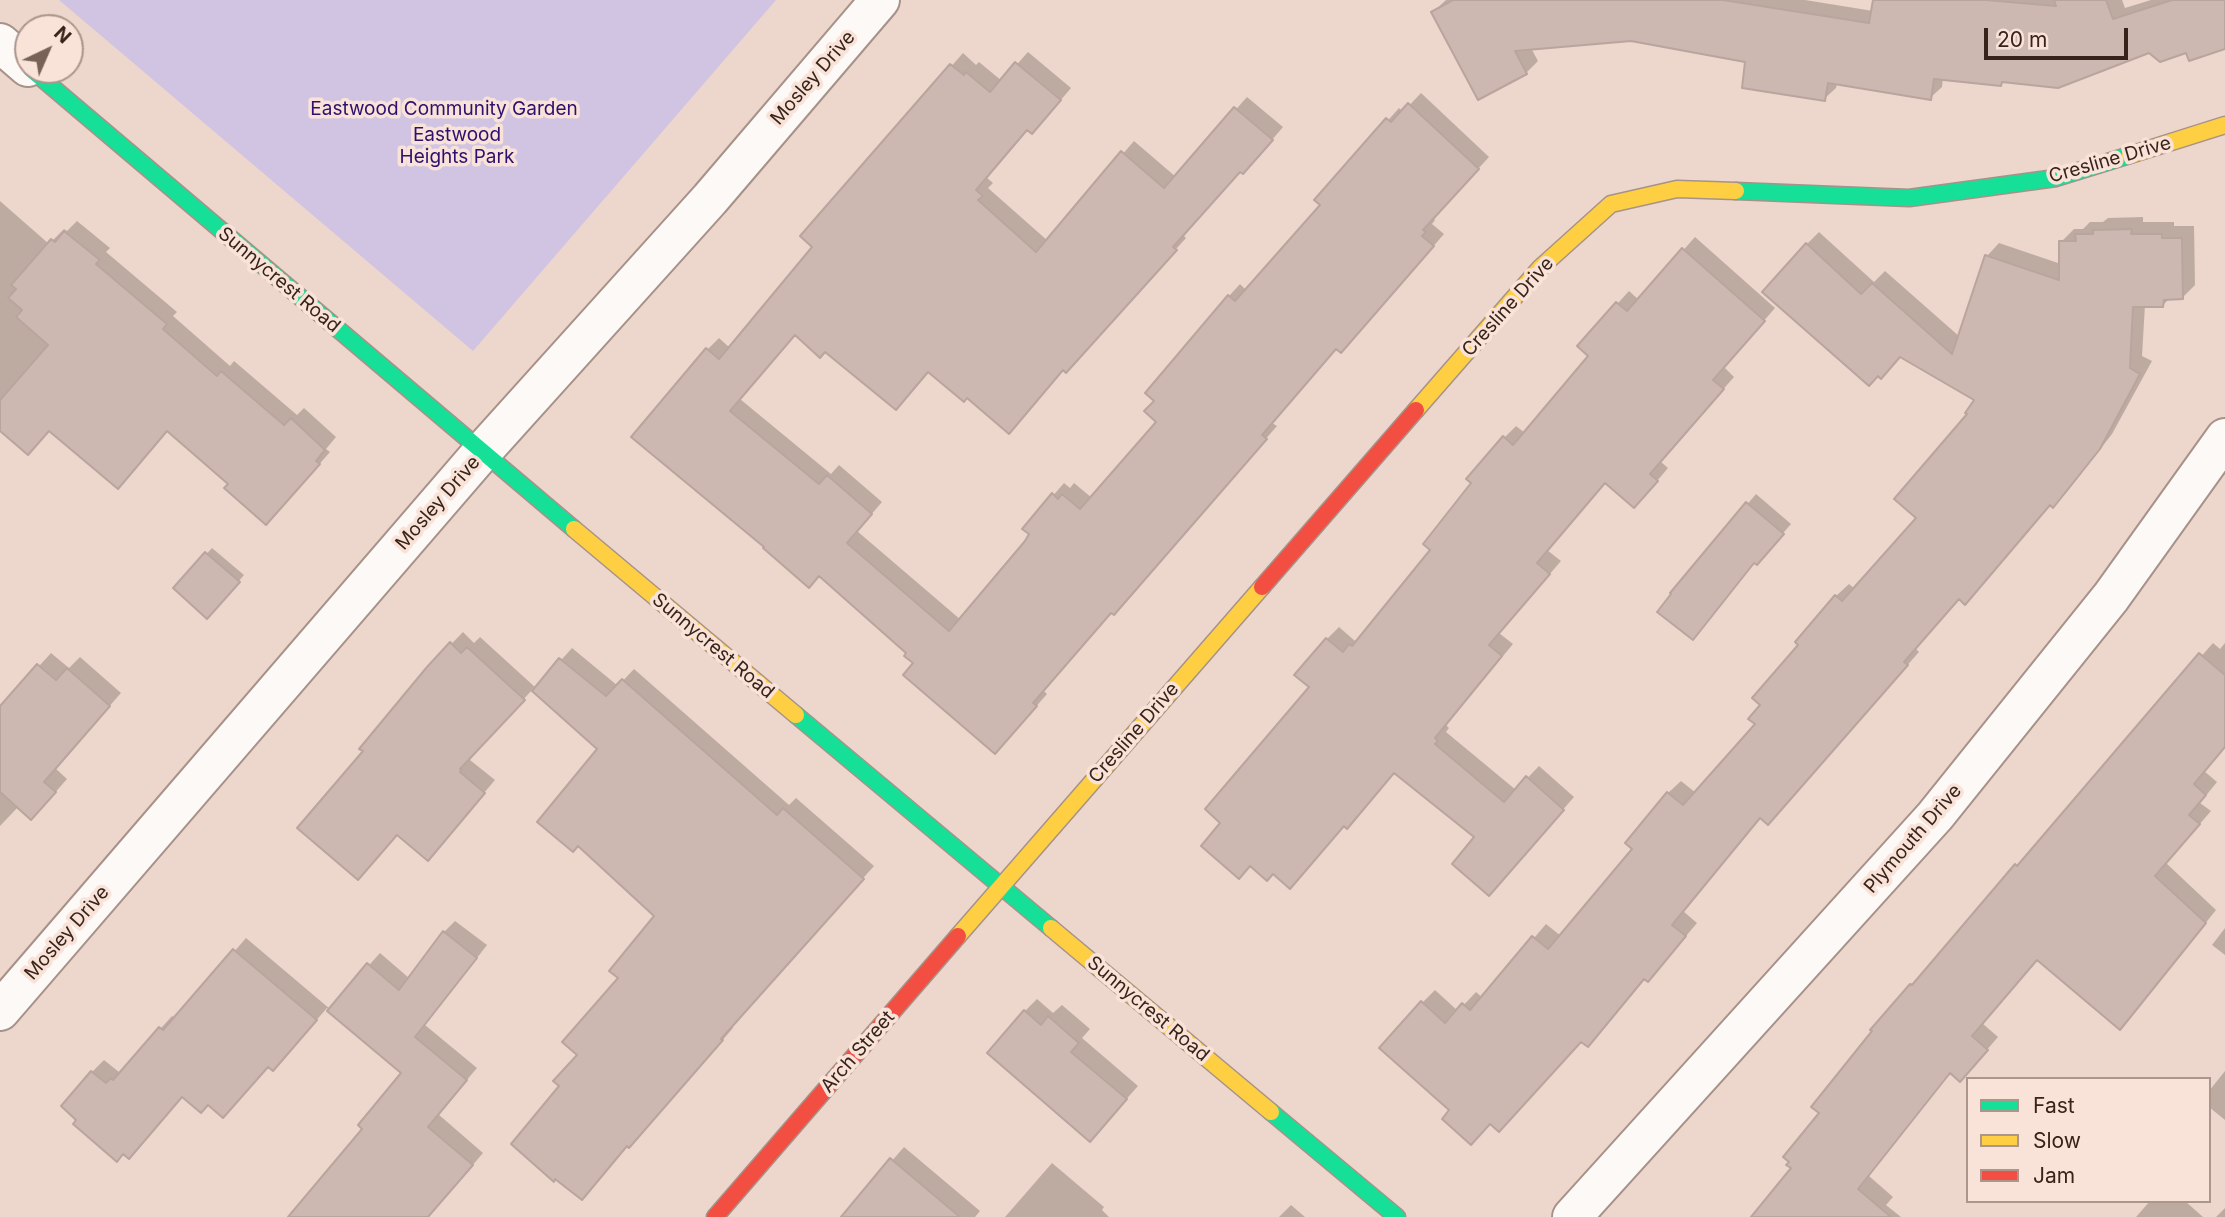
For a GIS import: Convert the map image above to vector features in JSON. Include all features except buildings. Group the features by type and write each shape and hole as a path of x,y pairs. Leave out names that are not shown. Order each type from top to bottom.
{"street":[{"name":"Mosley Drive","path":"0,1010 482,452 710,198 880,0"},
{"name":"Sunnycrest Road","path":"0,43 14,55"},
{"name":"Sunnycrest Road","path":"49,84 482,452 1397,1217"},
{"name":"Cresline Drive","path":"1000,886 1540,268 1611,204 1677,189 1909,198 2056,178 2225,125"},
{"name":"Plymouth Drive","path":"1572,1217 1936,817 2111,597 2225,438"},
{"name":"Arch Street","path":"715,1217 1000,886"}],"green space":[{"name":"Eastwood Heights Park","path":"59,0 776,0 473,351 84,21 84,14 76,14"}],"traffic: fast":[{"path":"49,84 574,529"},
{"path":"1736,191 1909,198 2056,178 2130,155"},
{"path":"796,715 1051,928"},
{"path":"1271,1112 1397,1217"}],"traffic: slow":[{"path":"2130,155 2225,125"},
{"path":"1416,410 1540,268 1611,204 1677,189 1736,191"},
{"path":"574,529 796,715"},
{"path":"958,936 1262,587"},
{"path":"1051,928 1271,1112"}],"traffic: jam":[{"path":"1262,587 1416,410"},
{"path":"715,1217 958,936"}],"park label":[{"name":"Eastwood Community Garden","path":"444,109"}]}
